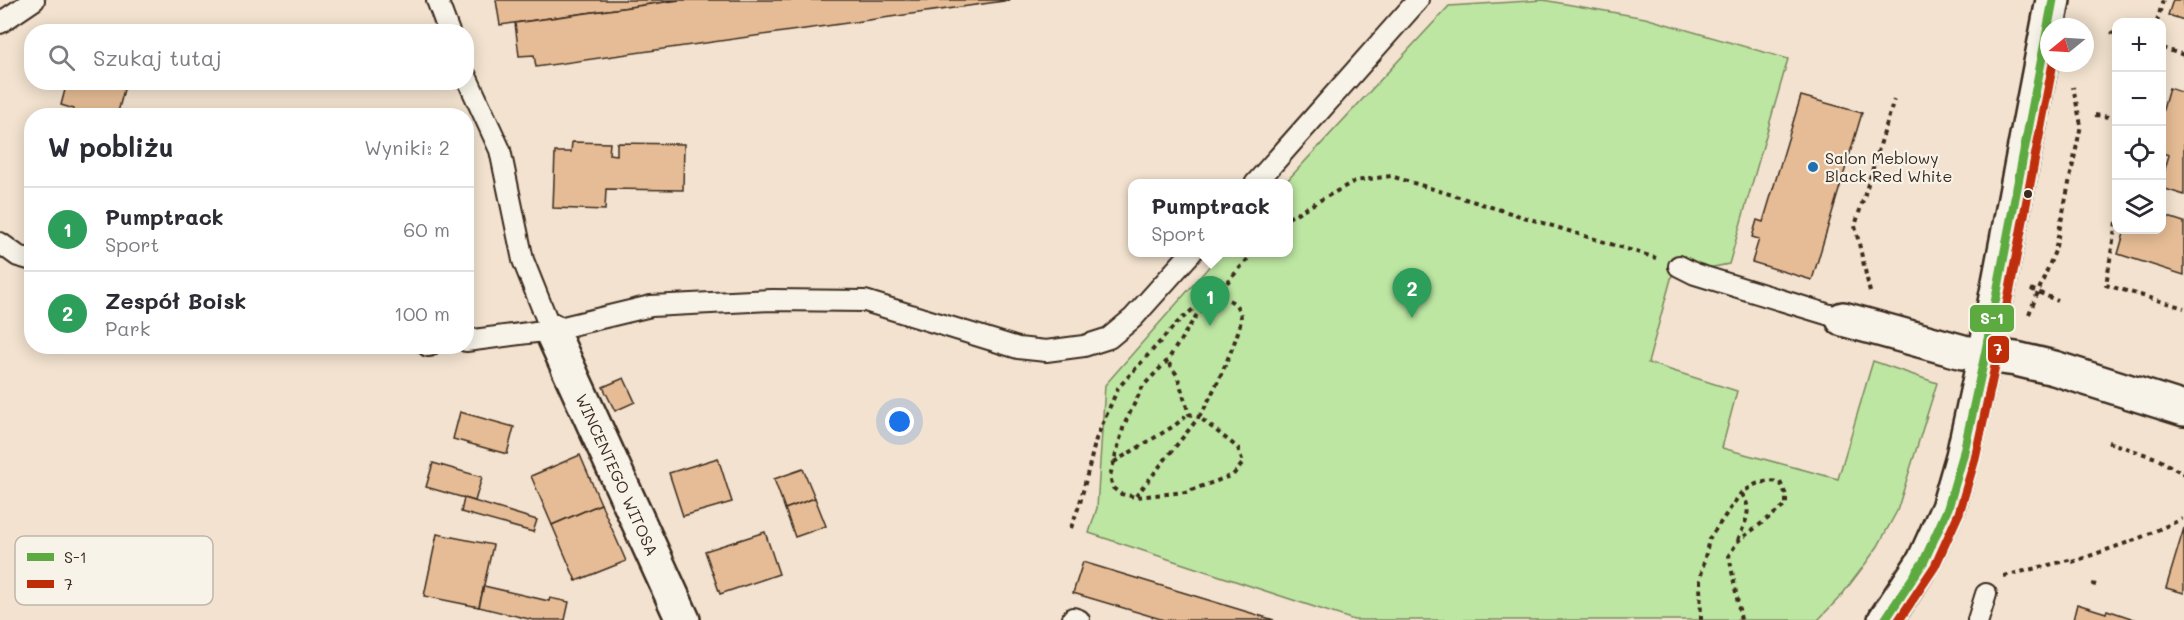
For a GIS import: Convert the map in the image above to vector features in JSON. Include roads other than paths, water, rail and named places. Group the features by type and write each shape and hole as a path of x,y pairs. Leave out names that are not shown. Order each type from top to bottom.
{"street":[{"path":"1885,620 1924,561 1948,508 1964,456 2053,0"},
{"path":"1843,319 1963,352 2016,358 2054,368 2184,409"},
{"name":"WINCENTEGO WITOSA","path":"551,330 683,620"}],"lane":[{"path":"0,23 34,0"},
{"path":"437,0 446,24"},
{"path":"1259,179 1418,0"},
{"path":"472,90 500,150 523,260 551,330"},
{"path":"0,243 24,258"},
{"path":"474,340 551,330 651,306 771,300 865,301 1018,348 1056,350 1084,346 1109,338 1133,318 1188,257"},
{"path":"1679,266 1695,274 1843,319"},
{"path":"1978,620 1991,586"}],"place":[{"name":"Salon Meblowy Black Red White","path":"1813,167"},
{"name":"Zespół Boisk","path":"1412,318"},
{"name":"Pumptrack","path":"1210,326"}]}
